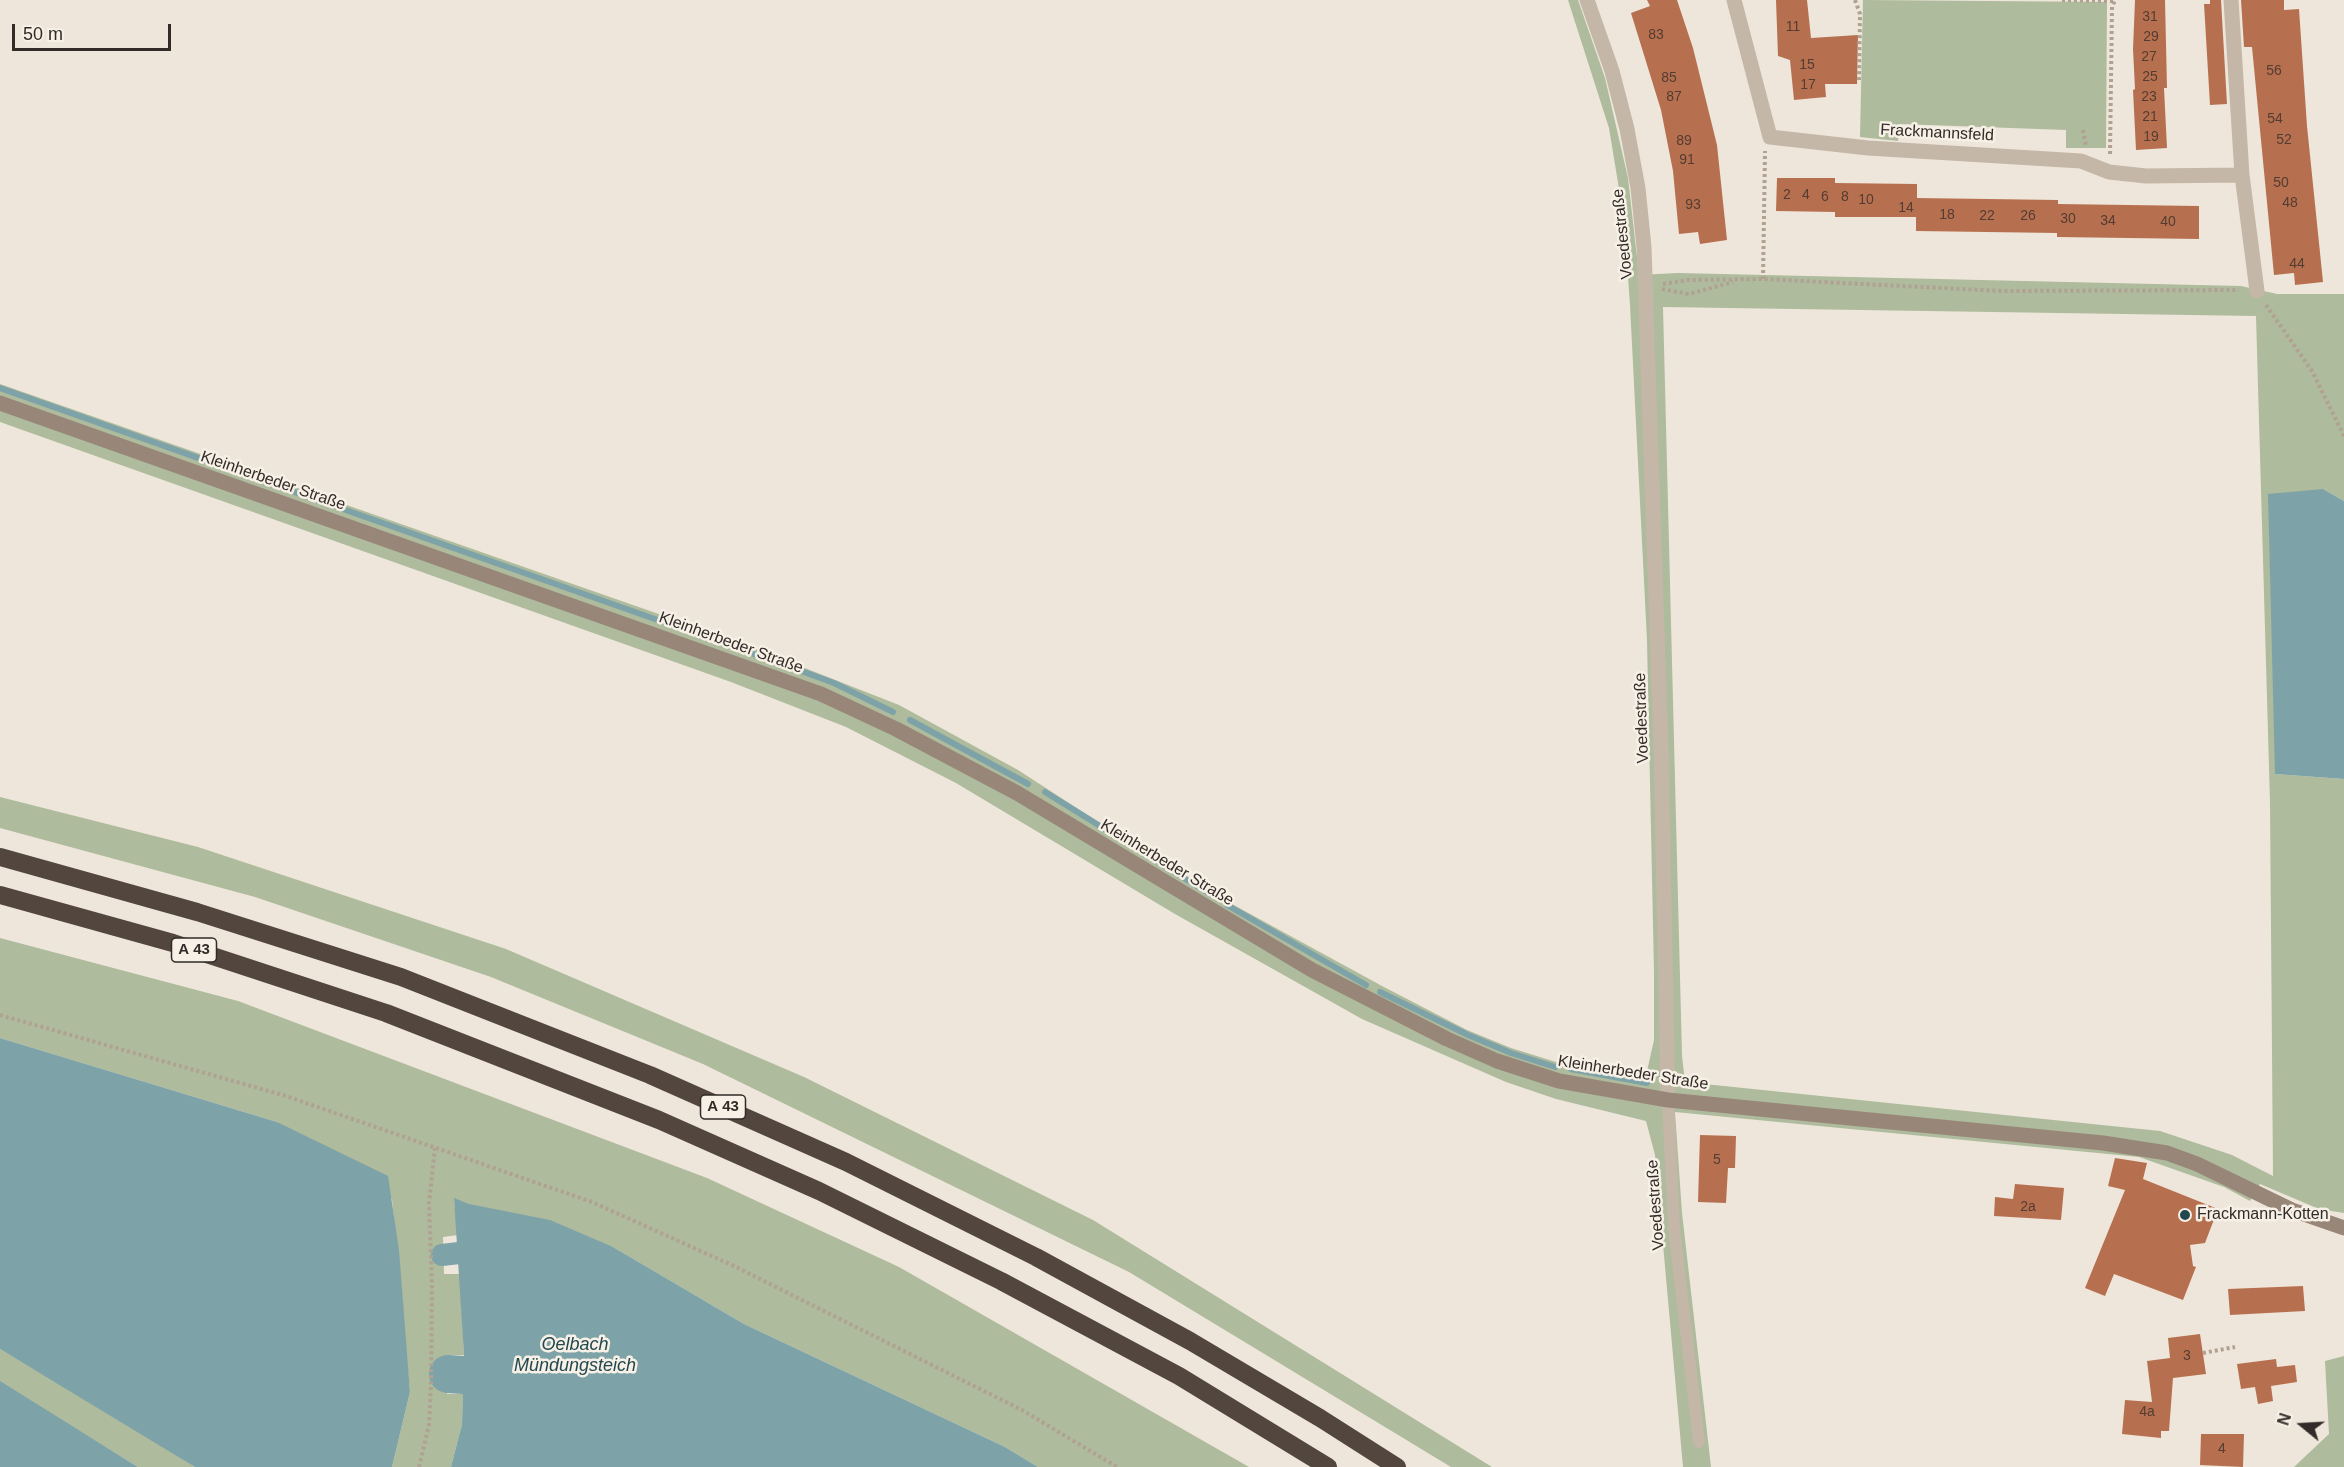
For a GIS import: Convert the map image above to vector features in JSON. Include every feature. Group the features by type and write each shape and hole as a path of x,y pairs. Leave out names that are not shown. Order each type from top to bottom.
{"highway":[{"name":"A 43","path":"0,857 75,876 197,912 401,977 650,1075 846,1162 1036,1257 1190,1341 1398,1467"},
{"name":"A 43","path":"0,895 173,943 386,1013 525,1065 659,1120 819,1191 1001,1281 1179,1376 1328,1467"}],"street":[{"name":"Voedestraße","path":"1587,0 1612,71 1627,129 1638,188 1647,286 1661,749 1668,1100"},
{"path":"1734,0 1770,137"},
{"path":"2231,0 2242,176 2257,291"},
{"name":"Frackmannsfeld","path":"1770,137 1868,148 2081,161 2109,172 2146,176 2242,176"},
{"name":"Kleinherbeder Straße","path":"0,403 821,694 896,729 1017,793 1312,970 1447,1039 1497,1061 1559,1081 1668,1100 2103,1143 2167,1154 2197,1164 2292,1210 2344,1228"}],"lane":[{"name":"Voedestraße","path":"1668,1100 1674,1227 1699,1442"}],"path":[{"path":"1855,0 1860,14 1859,80"},
{"path":"2062,0 2115,0 2112,6 2109,172"},
{"path":"1763,279 1765,146 1770,137"},
{"path":"1647,286 1688,280 1763,279 2002,291 2257,291 2312,371 2344,436"},
{"path":"1647,286 1689,294 1740,280"},
{"path":"0,1015 286,1096 592,1202 736,1267 1022,1410 1117,1467"},
{"path":"418,1467 429,1425 432,1285 429,1203 435,1148"},
{"path":"2204,1353 2235,1347"}],"green space":[{"path":"1568,0 1578,0 1605,78 1628,178 1639,275 1678,273 2241,286 2277,294 2344,294 2344,501 2323,489 2275,774 2344,779 2344,1213 2319,1209 2260,1184 2250,1201 2224,1187 2139,1157 1675,1112 1682,1213 1711,1467 1683,1467 1655,1155 1646,1121 1556,1099 1506,1082 1362,1019 1175,914 956,783 846,727 731,682 0,422 0,384 736,641 899,705 1018,770 1188,880 1467,1030 1511,1048 1556,1062 1645,1080 1654,1040 1647,640 1624,219 1609,128","holes":["1663,307 2256,316 2270,802 2273,1176 2232,1155 2160,1131 1685,1082 1682,1056"]},
{"path":"1863,0 2107,2 2106,148 2066,148 2066,130 1900,124 1898,141 1860,137"},
{"path":"0,797 198,847 506,949 804,1077 1093,1220 1492,1467 1451,1467 1129,1272 703,1064 491,977 255,897 0,828"},
{"path":"0,938 238,1001 707,1178 899,1267 1249,1467 1038,1467 1005,1447 744,1324 613,1247 454,1200 458,1235 443,1237 444,1274 460,1274 464,1355 448,1355 447,1394 463,1394 462,1424 451,1467 392,1467 410,1392 392,1199 277,1122 0,1038"},
{"path":"0,1349 195,1467 138,1467 0,1383"},
{"path":"2344,1356 2344,1467 2294,1467 2329,1434 2325,1361"}],"water":[{"path":"2323,489 2344,501 2344,779 2275,774 2268,494"},
{"path":"0,1038 277,1122 388,1176 399,1250 410,1392 392,1467 195,1467 0,1349"},
{"name":"Oelbach Mündungsteich","path":"454,1198 469,1204 550,1220 613,1247 744,1324 1005,1447 1038,1467 451,1467 462,1424 464,1355"},
{"path":"0,1381 125,1459 138,1467 0,1467"}],"building":[{"path":"1647,0 1677,0 1693,48 1717,145 1727,240 1700,244 1698,232 1679,234 1673,171 1661,110 1631,13 1650,6"},
{"path":"1776,0 1807,0 1811,38 1858,35 1857,84 1825,84 1826,97 1794,100 1790,60 1778,56"},
{"path":"2135,0 2165,0 2167,88 2164,88 2167,148 2136,150 2133,90 2135,89 2133,49"},
{"path":"2210,0 2221,0 2227,104 2210,105 2204,4 2210,4"},
{"path":"2241,0 2284,0 2284,10 2299,9 2307,126 2323,282 2295,285 2294,273 2274,275 2252,47 2244,47"},
{"path":"1777,178 1835,178 1835,183 1917,184 1917,198 2058,200 2058,204 2199,206 2199,239 2057,237 2057,233 1916,231 1916,217 1835,217 1835,212 1776,211"},
{"path":"1700,1135 1736,1136 1735,1168 1728,1168 1726,1203 1698,1202"},
{"path":"2115,1158 2147,1163 2143,1179 2218,1209 2205,1243 2190,1245 2193,1266 2196,1267 2183,1300 2114,1274 2105,1296 2085,1288 2125,1190 2108,1186"},
{"path":"2015,1184 2064,1188 2061,1220 1994,1216 1995,1197 2013,1199"},
{"path":"2303,1286 2305,1311 2230,1315 2228,1289"},
{"path":"2200,1334 2206,1374 2173,1378 2169,1431 2161,1431 2161,1438 2122,1434 2125,1400 2152,1402 2147,1361 2170,1358 2168,1338"},
{"path":"2276,1359 2277,1367 2295,1365 2297,1382 2271,1386 2273,1401 2258,1404 2255,1387 2241,1389 2237,1364"},
{"path":"2201,1434 2244,1434 2243,1467 2200,1465"}],"waterway":[{"path":"0,388 771,660 834,683 893,712"},
{"path":"910,720 1028,784"},
{"path":"1045,792 1210,894"},
{"path":"1227,905 1366,985"},
{"path":"1380,992 1468,1035 1511,1053 1555,1067"},
{"path":"1571,1069 1647,1083"},
{"path":"442,1255 459,1253"},
{"path":"448,1374 463,1375"}],"place":[{"name":"Frackmann-Kotten","path":"2185,1215"}]}
